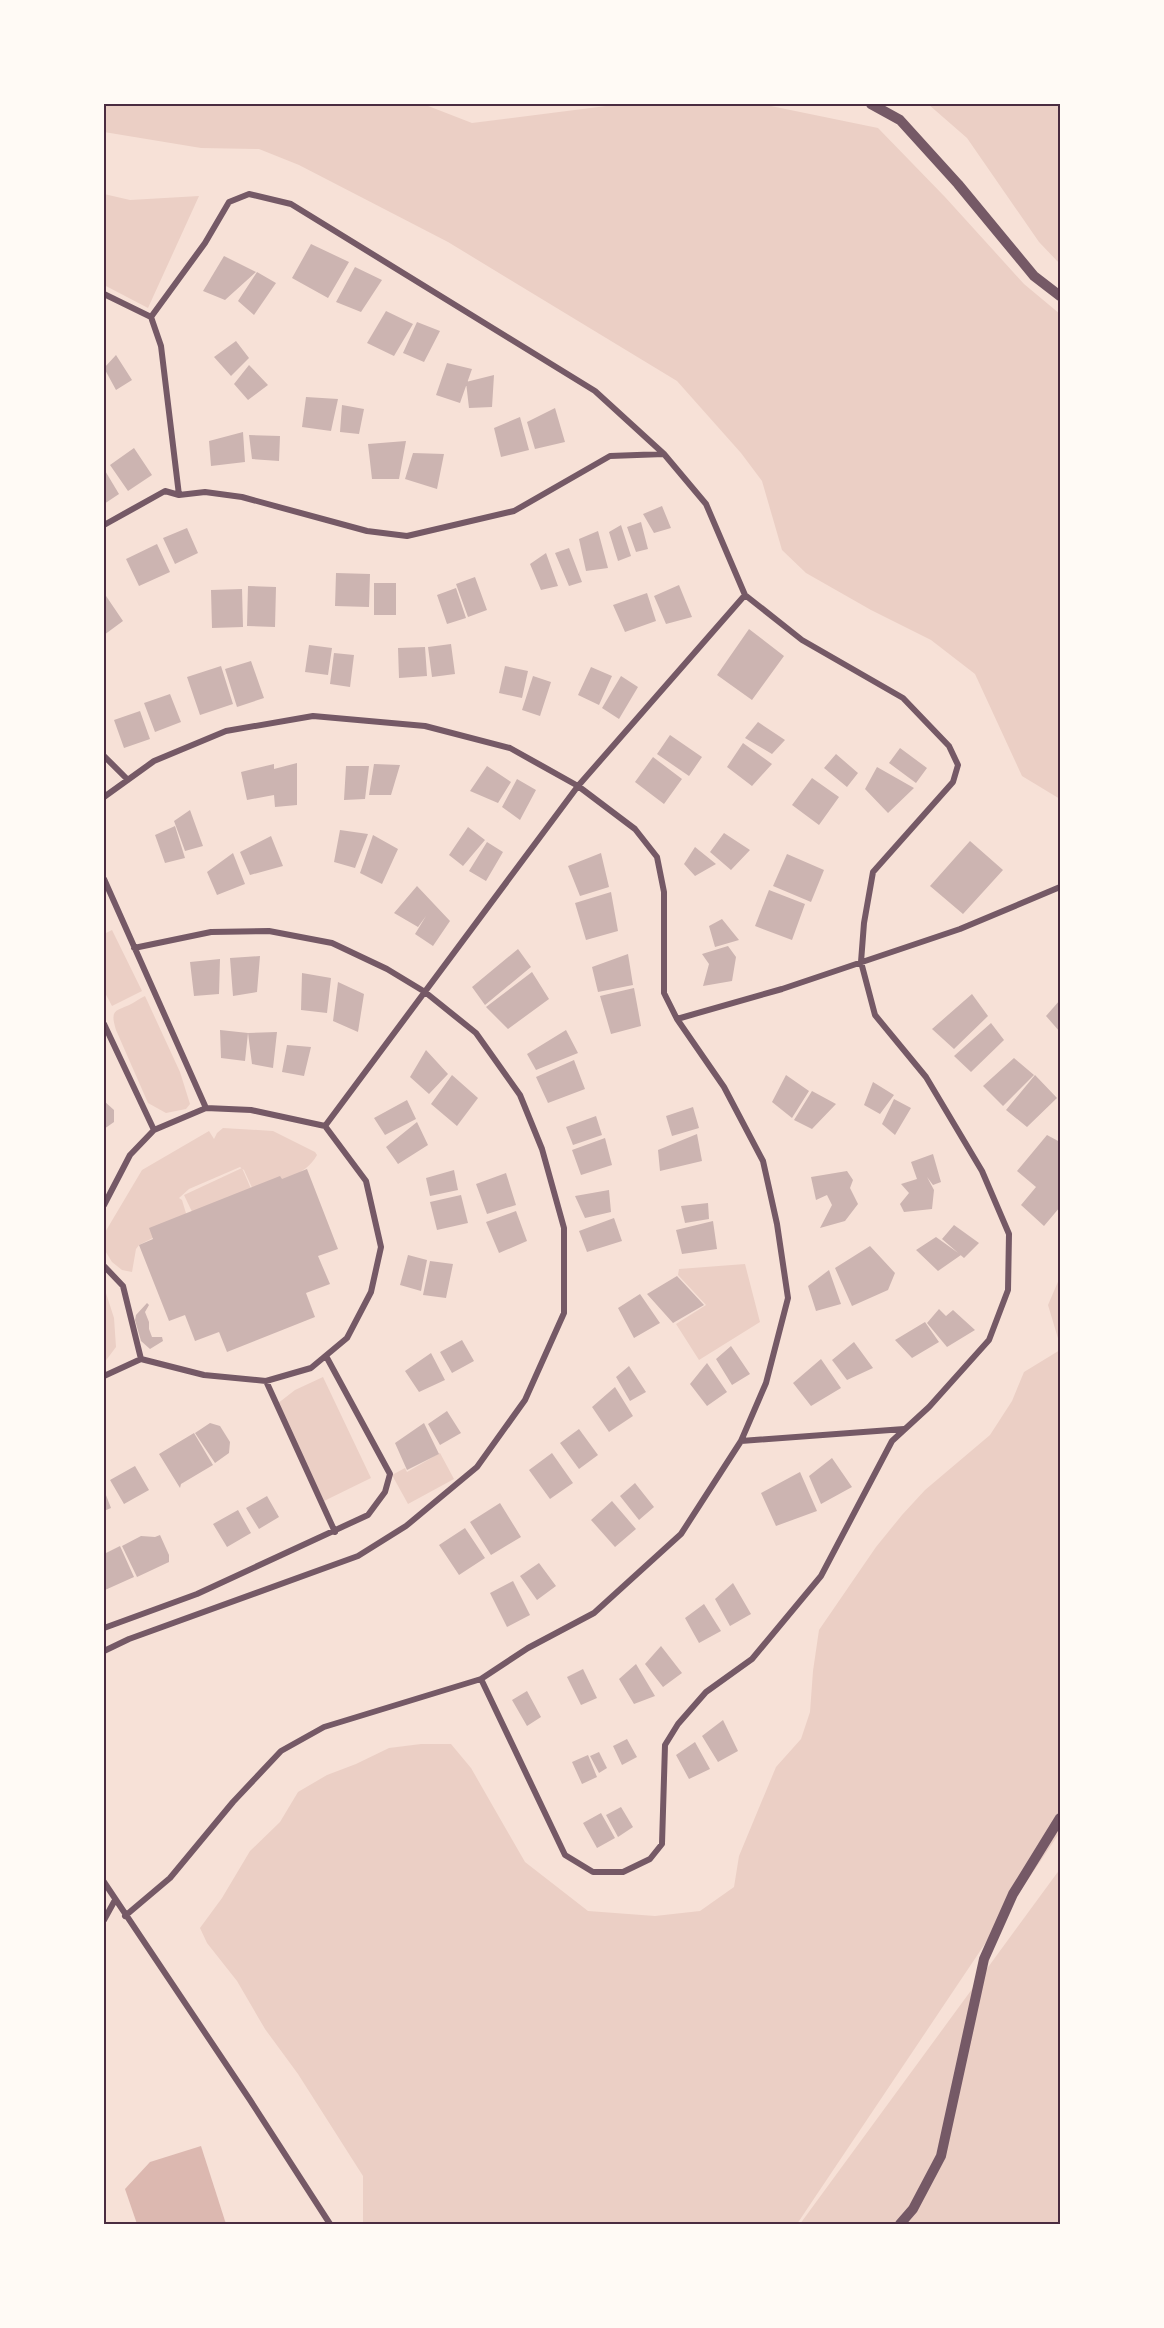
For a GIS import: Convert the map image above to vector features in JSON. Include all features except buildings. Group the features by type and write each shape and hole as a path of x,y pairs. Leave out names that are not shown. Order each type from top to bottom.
{"street":[{"path":"872,104 900,120 958,184 1034,276 1060,296"},
{"path":"152,316 204,243 229,202 249,194 291,204 595,391 664,454 706,504 745,595 802,640 903,698 949,747 958,765 953,782 873,872 864,923 861,962 875,1016 926,1077 981,1171 1009,1234 1008,1290 989,1340 929,1407 892,1441 821,1576 752,1659 706,1692 678,1724 665,1746 662,1844 650,1859 623,1872 594,1872 565,1855 481,1679"},
{"path":"104,294 152,316 161,346 179,495"},
{"path":"104,525 165,491 179,495 205,492 242,496 367,531 406,536 514,511 610,456 664,454"},
{"path":"325,1126 578,786 745,595"},
{"path":"104,797 154,762 226,731 313,716 425,726 499,745 510,748 578,786 635,830 657,857 664,892 664,993 677,1019 724,1087 764,1161 777,1224 788,1298 766,1383 741,1441 681,1534 594,1613 528,1648 481,1679 324,1727 281,1750 233,1802 170,1878 125,1916"},
{"path":"104,756 128,780"},
{"path":"104,879 206,1108"},
{"path":"677,1019 782,989 960,929 1060,887"},
{"path":"104,1651 129,1638 358,1556 406,1526 477,1467 525,1400 564,1313 564,1228 542,1149 520,1095 476,1034 425,992 387,969 332,943 269,932 211,932 134,948"},
{"path":"104,1024 154,1130"},
{"path":"104,1205 130,1155 154,1130 206,1108 251,1110 325,1126 366,1181 381,1247 371,1292 347,1338 311,1368 266,1381 204,1375 141,1359 104,1376"},
{"path":"104,1266 123,1286 141,1359"},
{"path":"104,1628 197,1594 368,1515 386,1492 390,1474 326,1356"},
{"path":"266,1381 335,1532"},
{"path":"741,1441 904,1430"},
{"path":"900,2224 913,2209 941,2156 984,1959 1013,1894 1060,1818"},
{"path":"104,1882 330,2224"},
{"path":"104,1920 115,1900"}],"shaded area":[{"path":"104,104 423,104 472,123 622,104 766,105 878,128 1024,284 1060,314 1060,799 1022,776 975,674 931,640 871,610 806,573 782,550 762,481 741,453 677,381 448,242 299,165 259,149 201,148 104,132"},
{"path":"928,104 1060,104 1060,264 1039,242 967,138"},
{"path":"104,194 130,200 199,196 148,308 104,285"},
{"path":"112,930 142,991 112,1006 104,991 104,934"},
{"path":"145,996 180,1072 190,1104 186,1109 166,1113 148,1103 116,1030 113,1017 116,1011"},
{"path":"223,1128 273,1131 317,1155 298,1174 254,1192 244,1170 240,1167 189,1189 179,1198 182,1200 188,1220 139,1245 136,1249 132,1272 122,1270 112,1262 104,1249 104,1234 142,1170 209,1131 214,1139"},
{"path":"242,1168 252,1191 195,1218 184,1195"},
{"path":"745,1264 760,1322 699,1360 676,1324 706,1305 678,1275 679,1269"},
{"path":"1060,1277 1060,1345 1048,1305"},
{"path":"104,1287 114,1318 116,1347 104,1363"},
{"path":"1060,1350 1060,1832 797,2224 363,2224 363,2176 298,2074 265,2029 237,1981 207,1943 200,1928 222,1898 250,1851 280,1822 298,1792 327,1775 389,1748 421,1744 451,1744 471,1768 525,1862 588,1911 655,1916 700,1911 734,1887 739,1856 776,1767 801,1739 810,1712 819,1630 876,1547 902,1515 925,1490 990,1435 1012,1401 1024,1372"},
{"path":"323,1377 371,1478 324,1501 277,1404 295,1390"},
{"path":"440,1453 454,1479 408,1504 392,1475 405,1468 407,1472"},
{"path":"1060,1869 1060,2224 800,2224"},
{"path":"201,2146 226,2224 137,2224 125,2189 150,2162"}]}
